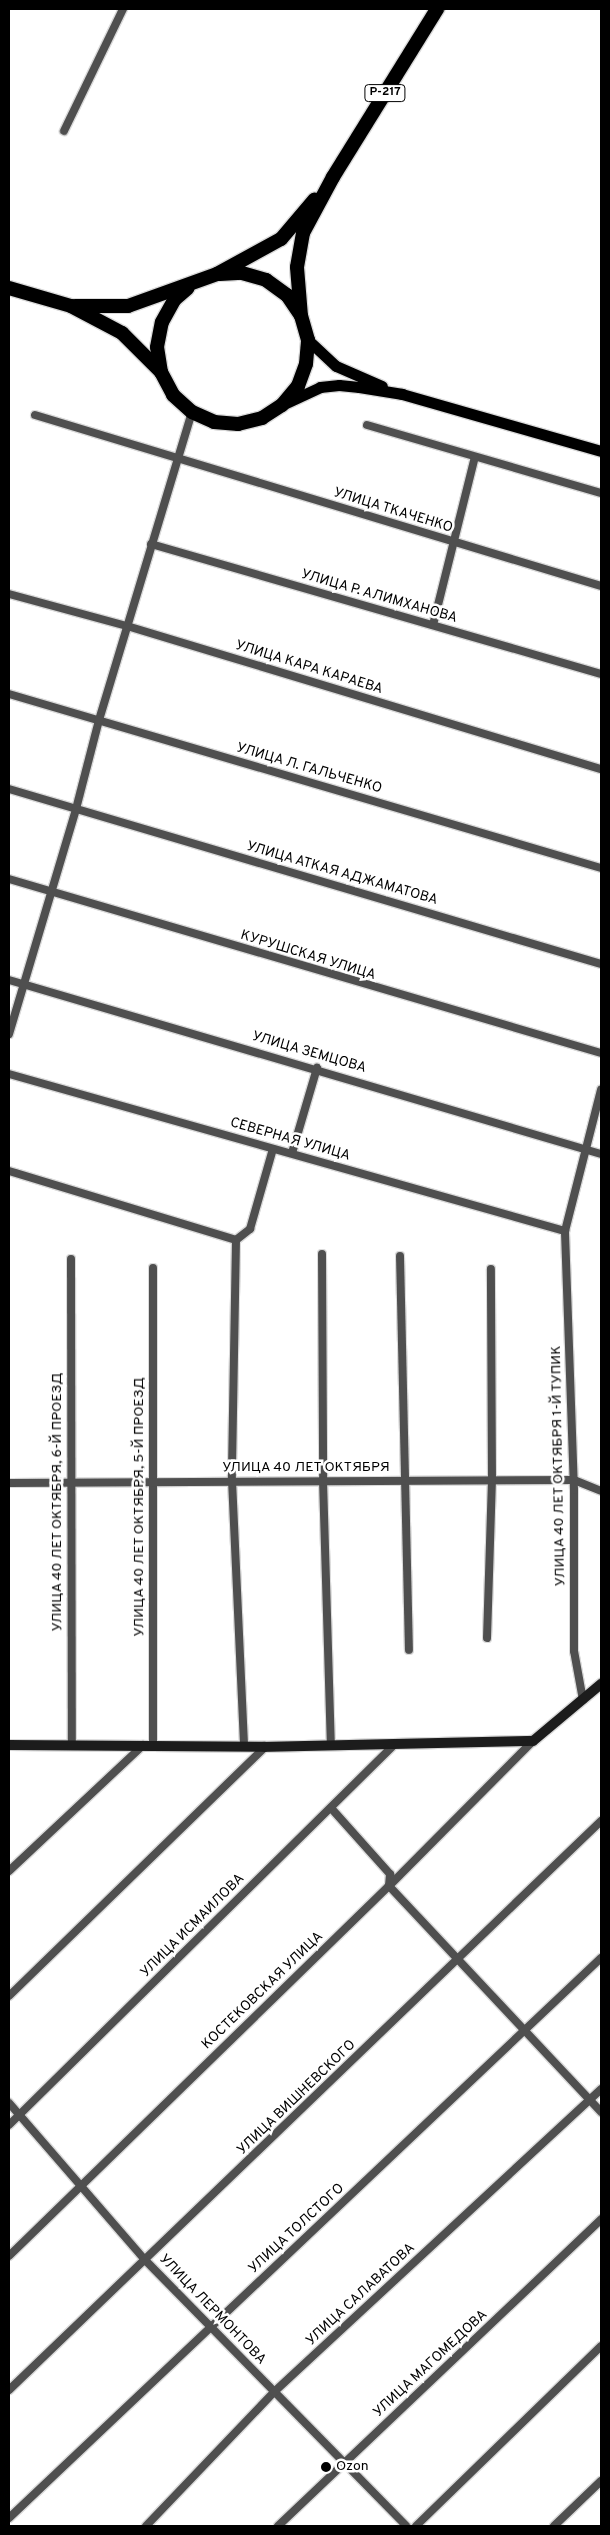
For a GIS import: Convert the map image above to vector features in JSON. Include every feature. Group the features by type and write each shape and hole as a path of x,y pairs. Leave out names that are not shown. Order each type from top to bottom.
{"highway":[{"name":"Р-217","path":"333,177 437,9"},
{"path":"71,306 128,306 193,284 216,274 281,239 333,177"},
{"path":"9,288 71,306 122,333 161,372 173,395 192,412 214,422 238,424 262,418 282,405 301,379 306,364 308,340 301,316 297,268 303,233 333,177"},
{"path":"216,274 242,273 266,280 287,296 301,316"},
{"path":"161,372 157,347 162,322 174,300 193,284"}],"main road":[{"path":"308,340 351,375 402,394 601,451"},
{"path":"282,405 320,387 339,385 402,394"}],"street":[{"path":"64,131 123,9"},
{"path":"9,1034 76,808 98,720 192,412"},
{"name":"УЛИЦА ТКАЧЕНКО","path":"35,415 178,460 601,586"},
{"path":"367,425 601,493"},
{"path":"432,625 475,457"},
{"name":"УЛИЦА Р. АЛИМХАНОВА","path":"151,544 601,674"},
{"name":"УЛИЦА КАРА КАРАЕВА","path":"9,594 127,626 601,769"},
{"name":"УЛИЦА Л. ГАЛЬЧЕНКО","path":"9,694 601,868"},
{"name":"УЛИЦА АТКАЯ АДЖАМАТОВА","path":"9,789 601,964"},
{"name":"КУРУШСКАЯ УЛИЦА","path":"9,880 601,1053"},
{"name":"УЛИЦА ЗЕМЦОВА","path":"9,980 317,1068 601,1154"},
{"path":"292,1153 317,1068"},
{"name":"СЕВЕРНАЯ УЛИЦА","path":"9,1074 565,1231"},
{"name":"УЛИЦА 40 ЛЕТ ОКТЯБРЯ 1-Й ТУПИК","path":"583,1700 574,1651 574,1480 565,1231 601,1090"},
{"path":"236,1240 250,1229 274,1149"},
{"path":"9,1171 236,1240"},
{"path":"236,1240 232,1480 244,1747"},
{"path":"322,1254 323,1480 331,1744"},
{"path":"400,1256 408,1480 409,1650"},
{"name":"УЛИЦА 40 ЛЕТ ОКТЯБРЯ, 6-Й ПРОЕЗД","path":"71,1259 72,1745"},
{"name":"УЛИЦА 40 ЛЕТ ОКТЯБРЯ, 5-Й ПРОЕЗД","path":"148,1745 152,1483 152,1268"},
{"path":"487,1638 492,1480 491,1268"},
{"name":"УЛИЦА 40 ЛЕТ ОКТЯБРЯ","path":"9,1483 152,1483 232,1480 574,1480 601,1491"},
{"path":"9,1745 264,1747 331,1744 394,1745 533,1741 601,1684"},
{"name":"КОСТЕКОВСКАЯ УЛИЦА","path":"9,2256 390,1886 533,1741"},
{"path":"9,1871 148,1745"},
{"name":"УЛИЦА ИСМАИЛОВА","path":"9,2125 394,1745"},
{"path":"9,1996 264,1747"},
{"path":"331,1808 390,1874 390,1886 524,2032 601,2112"},
{"name":"УЛИЦА ВИШНЕВСКОГО","path":"9,2390 146,2262 601,1821"},
{"name":"УЛИЦА ТОЛСТОГО","path":"9,2518 601,1958"},
{"name":"УЛИЦА САЛАВАТОВА","path":"146,2526 274,2392 601,2089"},
{"name":"УЛИЦА ЛЕРМОНТОВА","path":"9,2103 146,2262 406,2526"},
{"name":"УЛИЦА МАГОМЕДОВА","path":"278,2526 343,2462 601,2219"},
{"path":"416,2526 601,2346"},
{"path":"554,2526 601,2481"}],"place":[{"name":"Ozon","path":"326,2467"}]}
